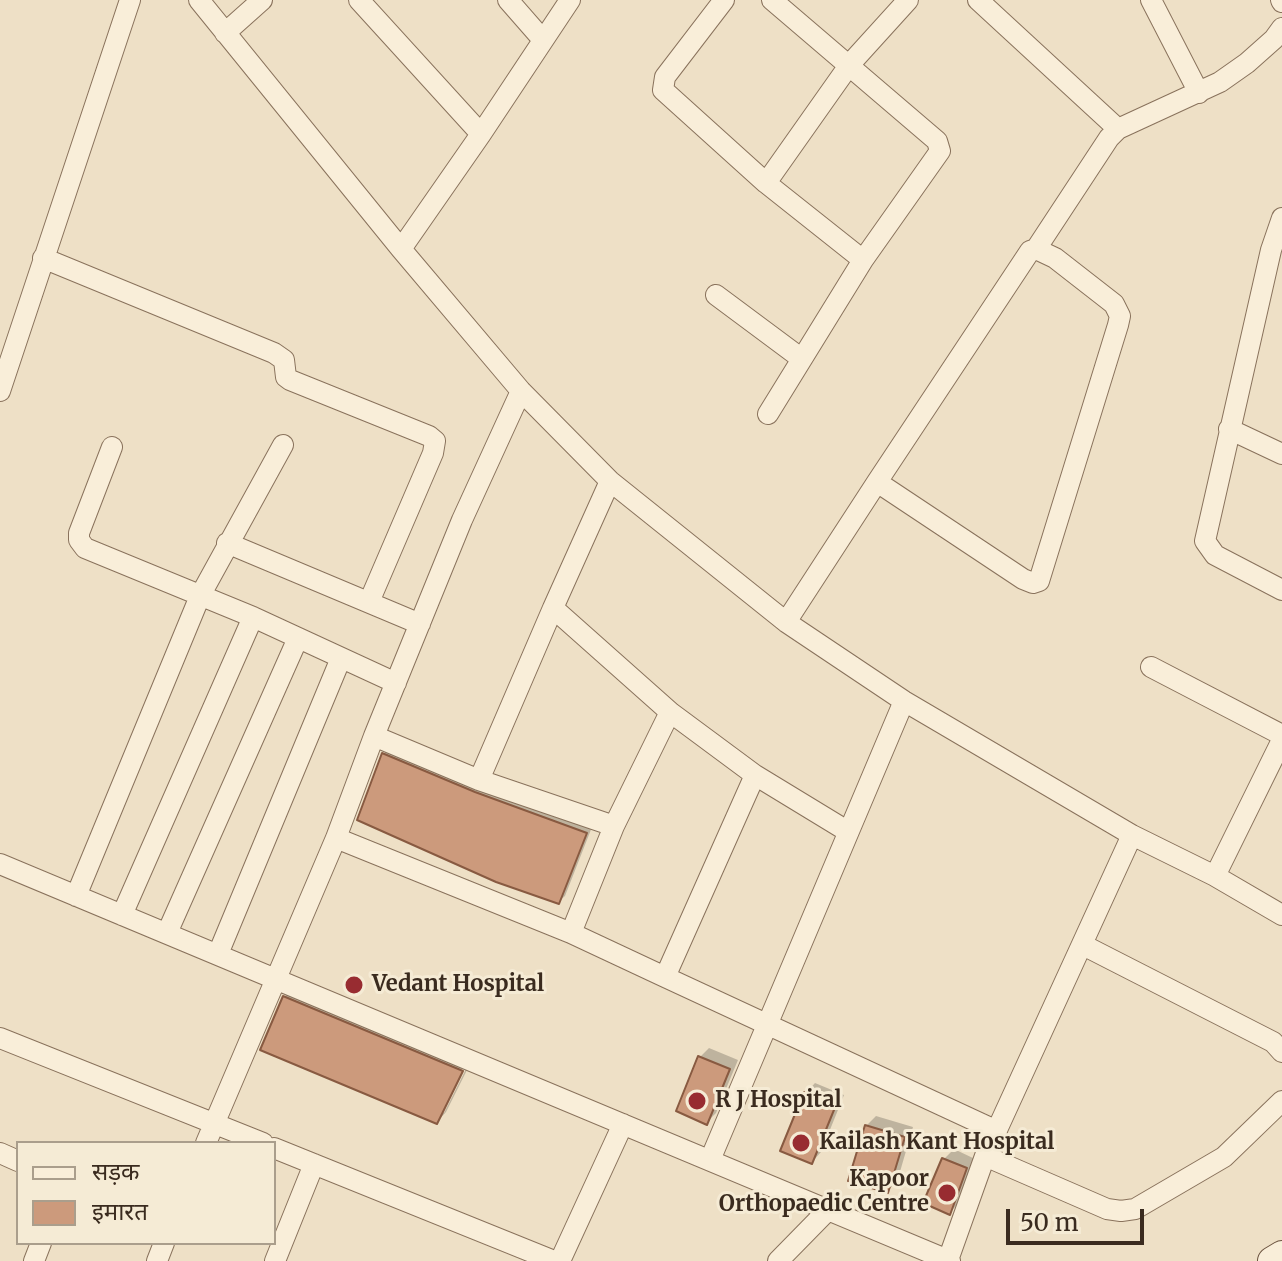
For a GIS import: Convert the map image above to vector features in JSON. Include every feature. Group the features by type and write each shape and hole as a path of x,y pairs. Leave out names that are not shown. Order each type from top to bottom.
{"main road":[{"path":"1272,1261 1282,1255"}],"street":[{"path":"0,391 130,0"},
{"path":"199,0 521,391 610,481 786,622 904,701 1132,835 1215,876 1282,915"},
{"path":"225,33 262,0"},
{"path":"359,0 481,134"},
{"path":"508,0 543,40"},
{"path":"401,249 570,0"},
{"path":"724,0 665,77 663,90 766,183 863,260"},
{"path":"768,414 863,260 939,156 940,146 850,64 772,0"},
{"path":"766,183 850,64 908,0"},
{"path":"978,0 1118,129"},
{"path":"1151,0 1199,93"},
{"path":"786,622 1026,256 1036,249 1118,129 1199,93 1247,63 1282,28"},
{"path":"1282,218 1277,252 1229,429 1205,541 1215,555 1282,590"},
{"path":"877,482 1023,579 1033,583 1039,581 1120,316 1114,304 1055,258 1036,249"},
{"path":"43,258 274,353 284,360 286,377 290,380 435,441 433,453 369,602"},
{"path":"716,295 802,359"},
{"path":"207,1141 336,838 462,520 521,391"},
{"path":"1229,429 1282,454"},
{"path":"76,896 200,596 283,445"},
{"path":"112,447 79,533 81,544 253,617 396,683"},
{"path":"479,780 610,481"},
{"path":"227,543 420,624"},
{"path":"553,608 670,712 755,775 847,831"},
{"path":"122,915 253,617"},
{"path":"167,933 298,638"},
{"path":"218,954 341,658"},
{"path":"1151,667 1282,738 1215,876"},
{"path":"710,1160 904,701"},
{"path":"571,933 614,826 670,712"},
{"path":"374,736 479,780 614,826"},
{"path":"665,977 755,775"},
{"path":"0,864 949,1261 985,1156 1132,835"},
{"path":"336,838 571,933 997,1131"},
{"path":"1083,945 1273,1042 1282,1052"},
{"path":"0,1038 258,1141"},
{"path":"985,1156 1107,1209 1135,1209 1224,1157 1282,1101"},
{"path":"560,1261 623,1124"},
{"path":"276,1149 554,1261"},
{"path":"275,1261 314,1164"},
{"path":"778,1261 828,1210"}],"building":[{"path":"382,753 475,792 587,833 559,904 496,882 357,820"},
{"path":"283,996 463,1071 437,1124 260,1050"},
{"path":"698,1056 730,1069 707,1125 676,1111"},
{"path":"804,1092 836,1105 812,1164 780,1151"},
{"path":"865,1125 905,1137 888,1193 848,1181"},
{"path":"942,1158 967,1168 950,1215 923,1203"}],"place":[{"name":"Vedant Hospital","path":"354,985"},
{"name":"R J Hospital","path":"697,1101"},
{"name":"Kailash Kant Hospital","path":"801,1143"},
{"name":"Kapoor Orthopaedic Centre","path":"947,1193"}]}
